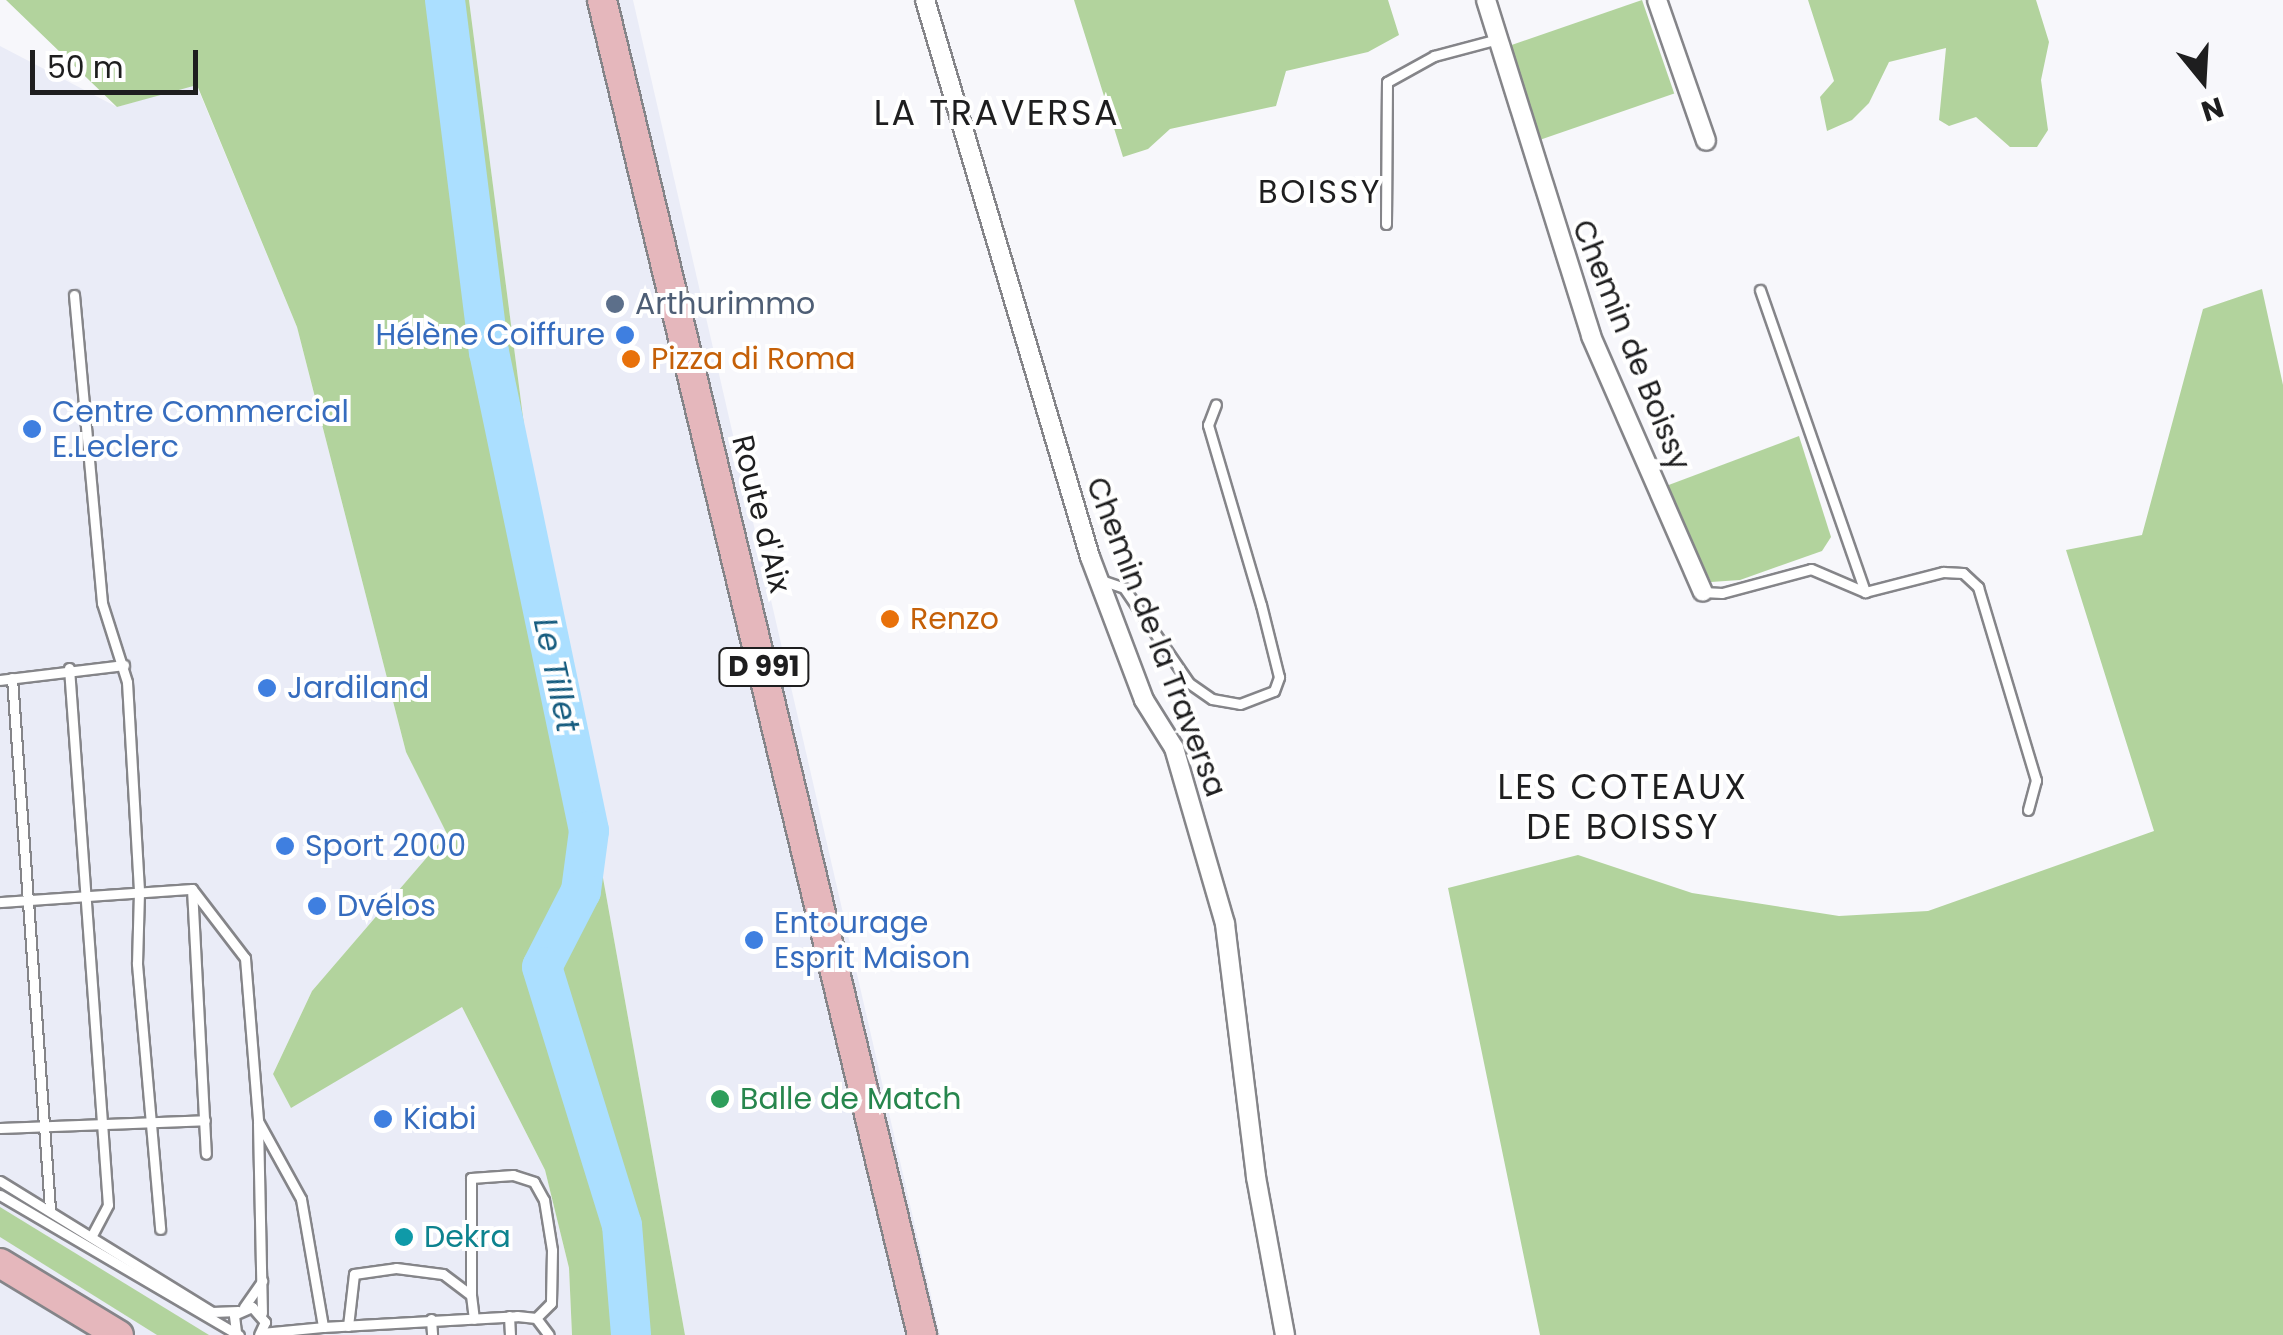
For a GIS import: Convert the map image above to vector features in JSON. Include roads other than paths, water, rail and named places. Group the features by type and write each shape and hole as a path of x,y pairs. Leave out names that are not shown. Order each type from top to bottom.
{"main road":[{"name":"Route d'Aix","path":"602,0 922,1335"},
{"path":"0,1262 118,1335"}],"street":[{"name":"Chemin de la Traversa","path":"925,0 1098,579 1144,700 1174,748 1225,924 1286,1335"},
{"name":"Chemin de Boissy","path":"1486,0 1591,336 1703,592"},
{"path":"1657,0 1706,141"}],"lane":[{"path":"1386,224 1387,82 1418,62 1498,38"},
{"path":"1760,290 1865,592"},
{"path":"74,295 102,603 124,665 139,892 137,964 160,1229"},
{"path":"1098,579 1124,588 1189,683 1212,700 1240,704 1274,690 1279,678 1261,605 1208,425 1216,404"},
{"path":"1703,592 1722,593 1811,569 1865,592 1943,572 1963,573 1978,587 2036,780 2028,810"},
{"path":"0,680 68,668 124,665"},
{"path":"68,668 90,896 108,1205 92,1235"},
{"path":"12,678 50,1210"},
{"path":"0,902 192,889"},
{"path":"192,889 206,1154"},
{"path":"192,889 245,958 258,1121 262,1326"},
{"path":"0,1128 204,1120"},
{"path":"258,1121 301,1199 323,1327"},
{"path":"474,1318 471,1178 512,1175 534,1182 544,1200 552,1250 551,1303 536,1318"},
{"path":"0,1181 212,1312 241,1309 262,1326 323,1327 509,1316 536,1318 549,1335"},
{"path":"0,1195 238,1335"},
{"path":"348,1326 354,1274 367,1270 432,1269 471,1295"},
{"path":"238,1335 232,1324 263,1279"},
{"path":"509,1316 510,1335"},
{"path":"432,1319 432,1335"}],"waterway":[{"name":"Le Tillet","path":"445,0 489,352 589,831 581,891 542,967 622,1225 631,1335"}],"place":[{"name":"Arthurimmo","path":"615,304"},
{"name":"Hélène Coiffure","path":"625,335"},
{"name":"Pizza di Roma","path":"631,359"},
{"name":"Centre Commercial E.Leclerc","path":"32,429"},
{"name":"Renzo","path":"890,619"},
{"name":"Jardiland","path":"267,688"},
{"name":"Sport 2000","path":"285,846"},
{"name":"Dvélos","path":"317,906"},
{"name":"Entourage Esprit Maison","path":"754,940"},
{"name":"Balle de Match","path":"720,1099"},
{"name":"Kiabi","path":"383,1119"},
{"name":"Dekra","path":"404,1237"}],"district":[{"name":"LA TRAVERSA","path":"997,113"},
{"name":"BOISSY","path":"1320,192"},
{"name":"LES COTEAUX DE BOISSY","path":"1623,807"}]}
